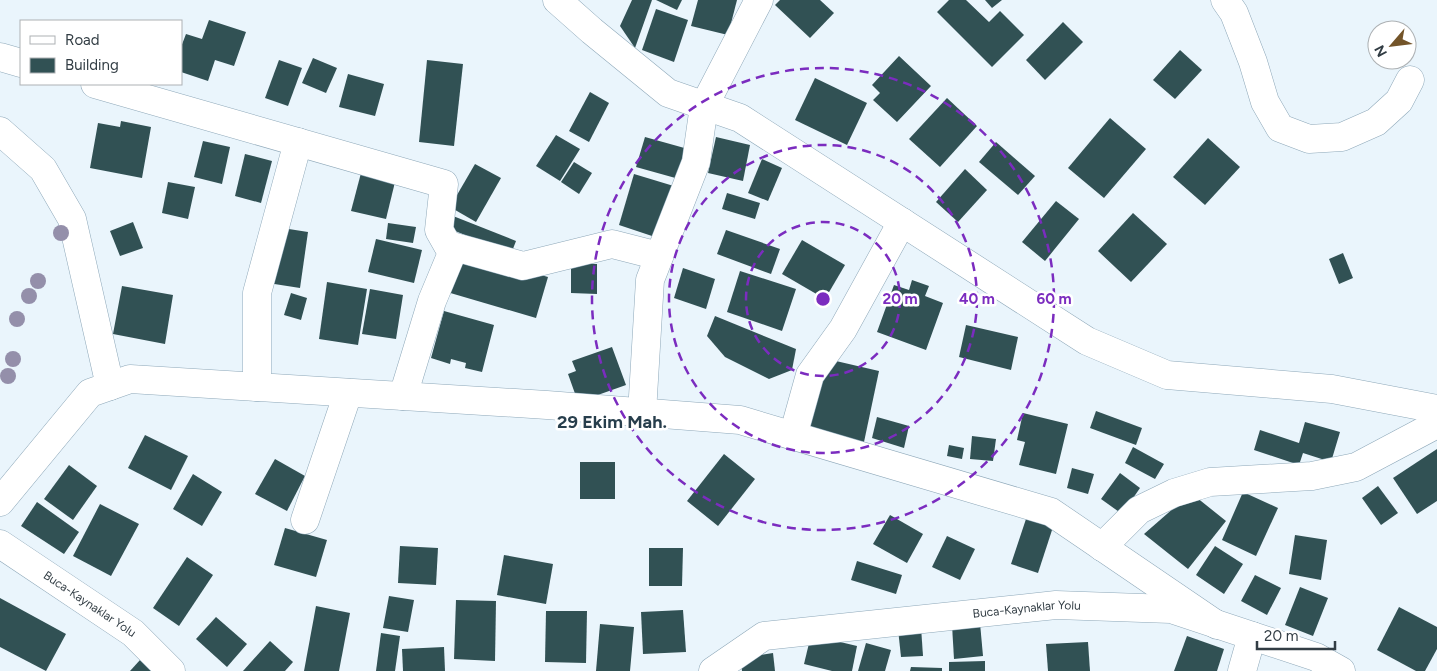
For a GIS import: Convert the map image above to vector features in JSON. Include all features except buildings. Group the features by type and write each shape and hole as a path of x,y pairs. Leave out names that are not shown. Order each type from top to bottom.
{"street":[{"path":"557,0 668,93 740,118 1087,341 1167,376 1332,390 1437,410"},
{"path":"642,413 650,280 696,162 704,106 759,0"},
{"path":"1225,0 1234,13 1250,54 1265,102 1280,128 1309,140 1342,137 1376,122 1399,102 1410,80"},
{"path":"0,56 20,63"},
{"path":"98,85 444,184 439,230 452,253 432,301 403,396"},
{"path":"0,131 43,169 72,219 110,386"},
{"path":"257,387 258,293 298,142"},
{"path":"793,436 810,374 843,329 902,222"},
{"path":"448,245 523,266 612,244 659,256"},
{"path":"0,502 90,393 130,379 740,420 1051,512 1217,625"},
{"path":"305,520 348,393"},
{"path":"1102,547 1139,510 1174,493 1210,482 1312,476 1356,466 1437,424"},
{"name":"Buca-Kaynaklar Yolu","path":"0,544 133,633 171,671"},
{"name":"Buca-Kaynaklar Yolu","path":"713,671 764,636 1047,606 1171,609 1316,657 1341,671"},
{"path":"1242,671 1252,636"}],"district":[{"name":"29 Ekim Mah.","path":"612,422"}]}
